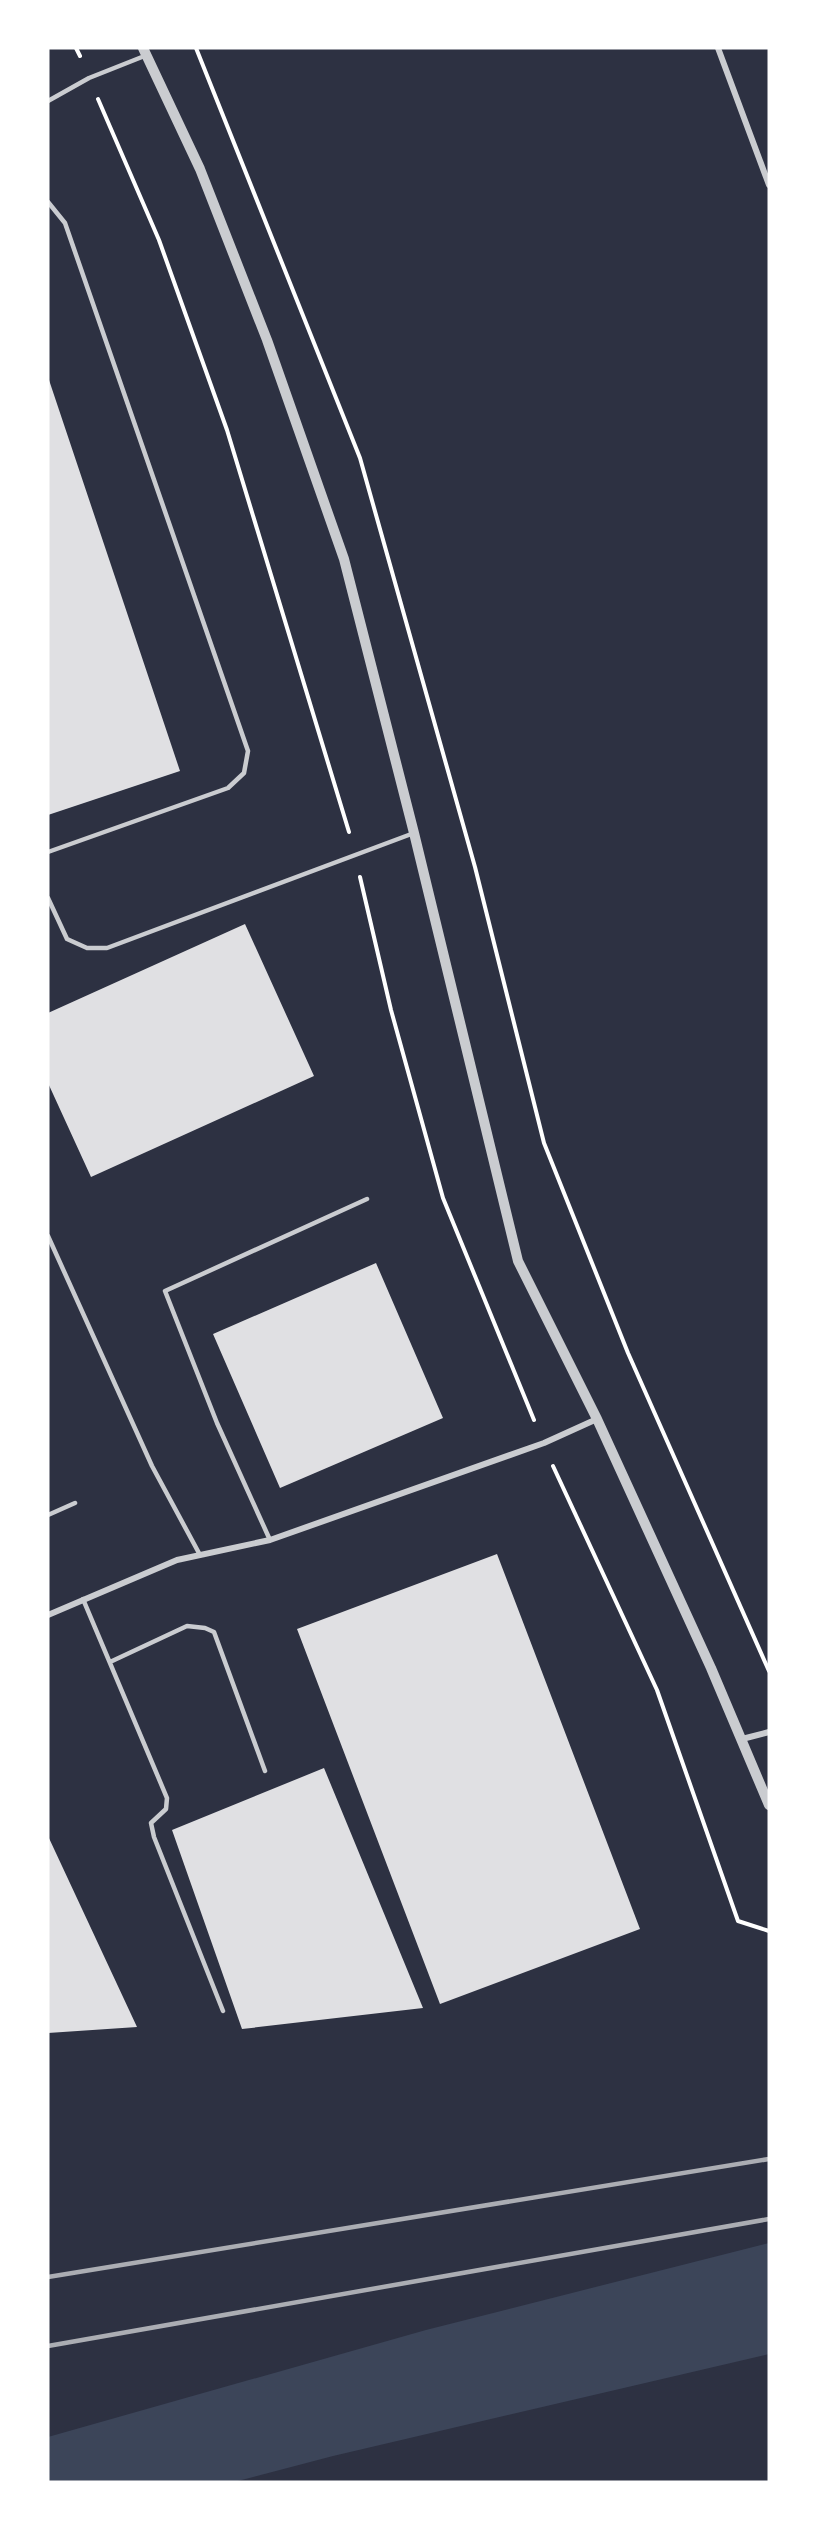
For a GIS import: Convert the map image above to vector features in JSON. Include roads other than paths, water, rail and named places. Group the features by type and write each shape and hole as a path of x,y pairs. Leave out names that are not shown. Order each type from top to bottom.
{"street":[{"path":"718,48 769,185"},
{"path":"145,52 200,169 267,340 340,548 414,833 518,1261 597,1419 742,1739 769,1805"},
{"path":"48,1615 177,1560 270,1539 544,1443 597,1419"},
{"path":"742,1739 769,1732"}],"lane":[{"path":"48,100 145,52"},
{"path":"48,202 65,223 248,751 244,773 228,788 48,852"},
{"path":"48,898 67,939 87,948 107,948 414,833"},
{"path":"270,1539 217,1423 165,1291 367,1199"},
{"path":"48,1236 152,1466 200,1555"},
{"path":"48,1515 75,1503"},
{"path":"84,1599 167,1798 166,1809 151,1823 154,1837 223,2011"},
{"path":"110,1662 187,1626 205,1628 213,1632 265,1771"}],"railway":[{"path":"48,2277 769,2159"},
{"path":"48,2346 769,2219"}]}
